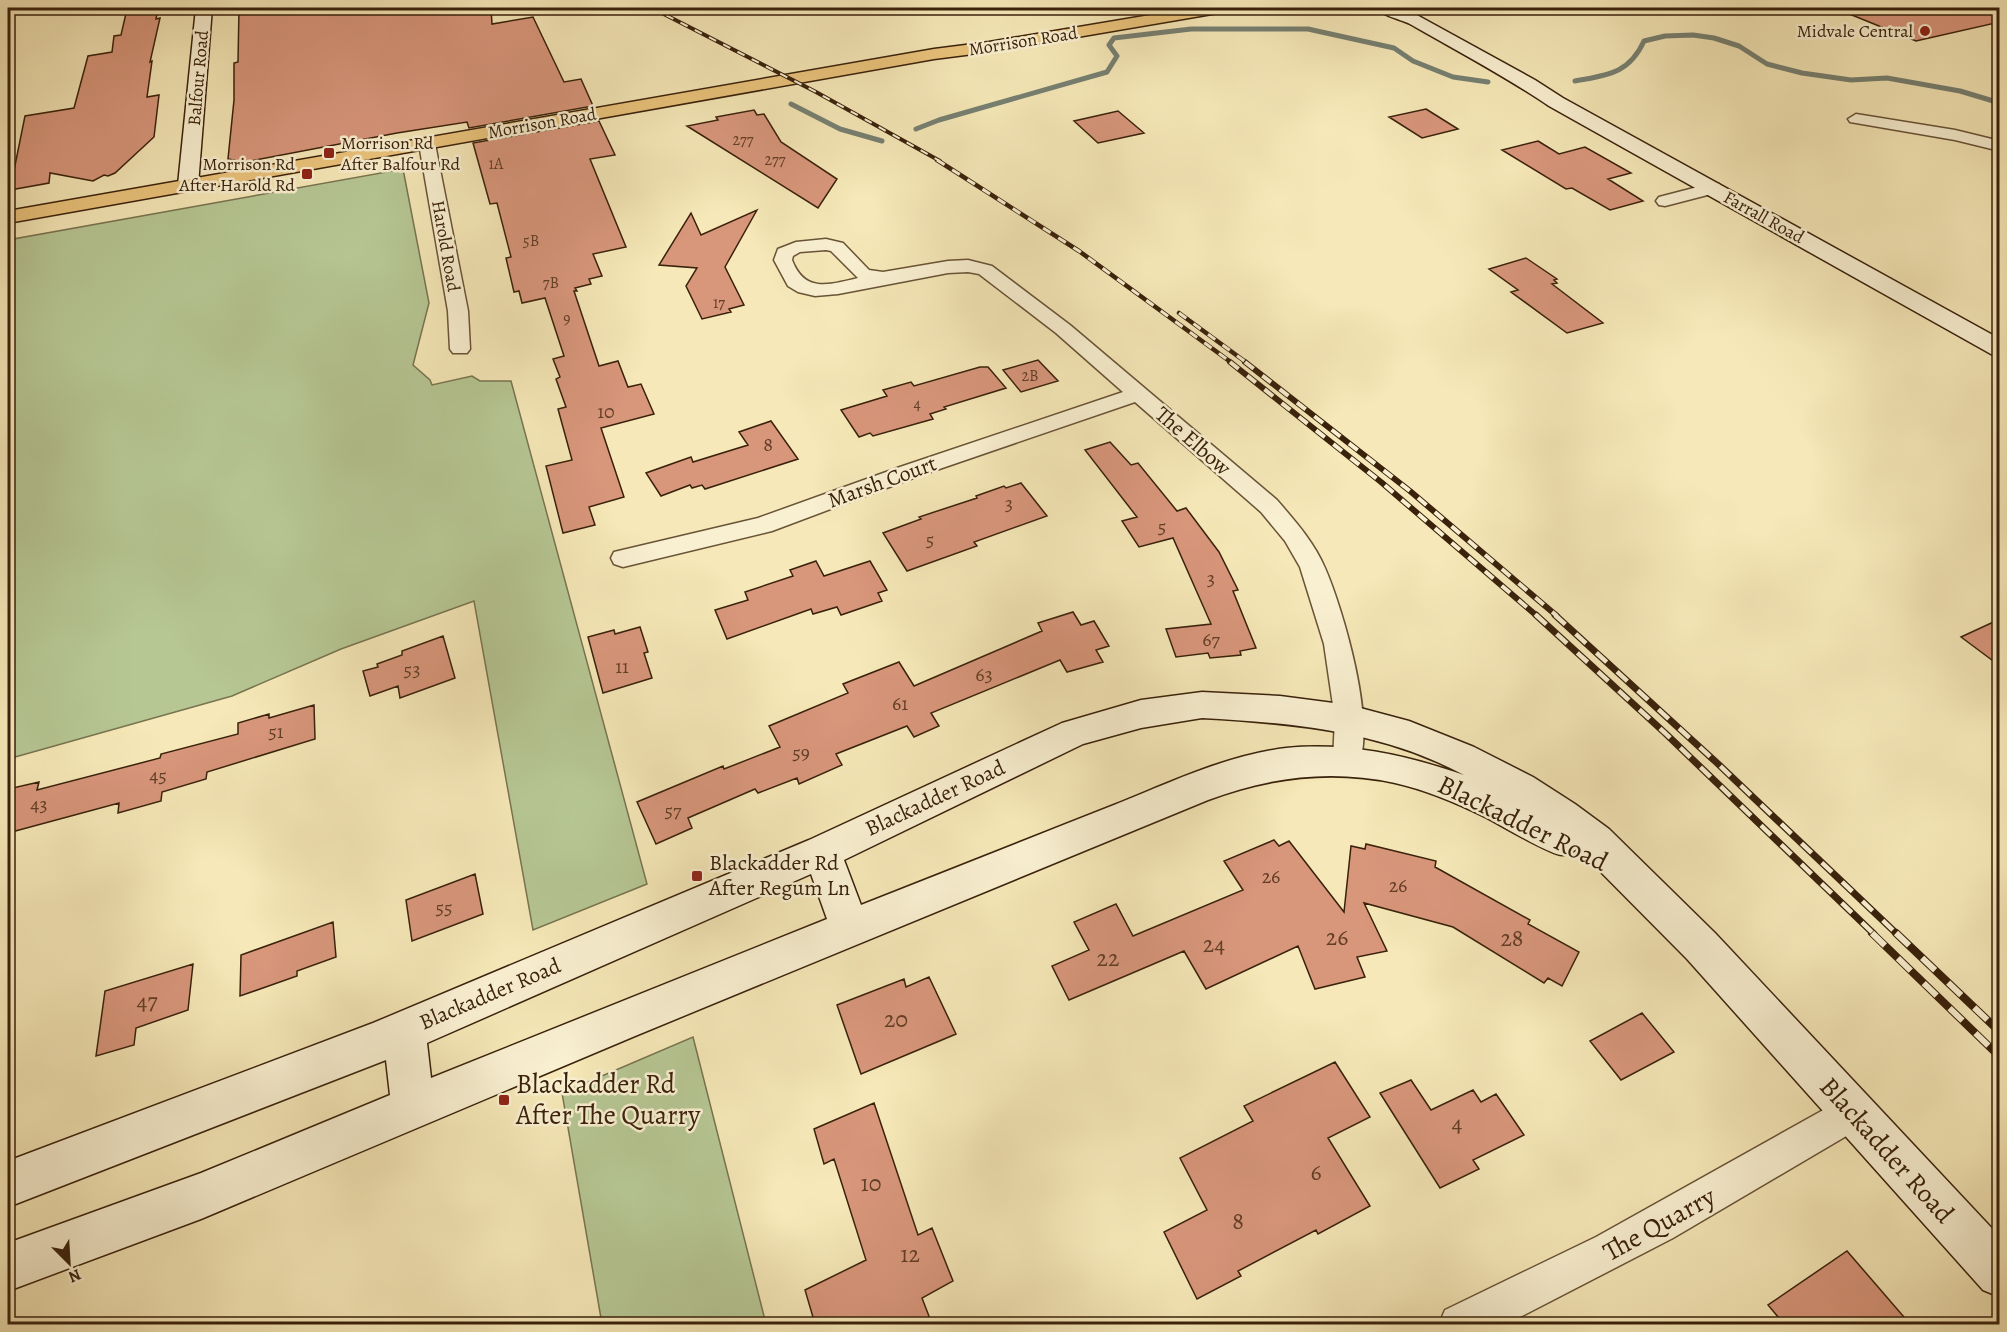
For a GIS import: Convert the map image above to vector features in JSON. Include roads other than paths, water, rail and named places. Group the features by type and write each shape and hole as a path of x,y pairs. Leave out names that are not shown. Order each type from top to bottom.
{"main road":[{"name":"Morrison Road","path":"934,54 1014,32 1147,8"},
{"name":"Morrison Road","path":"8,217 934,54 989,47 1218,8"}],"street":[{"name":"Balfour Road","path":"188,185 204,8"},
{"name":"Farrall Road","path":"1386,8 1405,12 1530,84 1556,102 1614,124 1707,165 2000,326"},
{"path":"1856,119 1955,135 2000,146"},
{"name":"Farrall Road","path":"1614,124 1683,172 2000,350"},
{"name":"Harold Road","path":"427,144 458,311 460,349"},
{"path":"1683,172 1707,165"},
{"path":"1665,201 1713,188"},
{"path":"1800,237 1824,230"},
{"name":"The Elbow","path":"883,278 948,267 968,266 985,270 1063,329 1269,506 1294,537 1312,567 1337,644 1349,719 1347,760"},
{"path":"1909,298 1934,290"},
{"name":"Marsh Court","path":"622,558 763,525 908,472 1138,394"},
{"name":"Blackadder Road","path":"8,1184 404,1031 822,852 1074,734 1140,714 1202,705 1280,709 1349,719 1409,735 1462,757 1562,814 1596,841 1701,946 2000,1273"},
{"name":"Blackadder Road","path":"8,1267 201,1196 850,927 1240,773 1286,763 1347,760 1394,766 1472,792 1625,872"},
{"path":"822,852 850,927"},
{"path":"404,1031 412,1107"},
{"name":"The Quarry","path":"1459,1324 1520,1298 1636,1239 1852,1112"}],"waterway":[{"path":"916,129 939,120 1107,72 1117,56 1109,45 1114,38 1191,29 1308,29 1394,48 1413,61 1453,77 1488,82"},
{"path":"1575,81 1607,74 1624,67 1638,52 1644,41 1665,36 1693,35 1714,38 1739,46 1767,64 1802,73 1851,80 1887,78 1960,91 2000,103"},
{"path":"791,104 840,129 882,141"}],"railway":[{"path":"652,8 816,92 940,161"},
{"path":"937,160 1079,251 1232,363"},
{"path":"1179,313 1247,363"},
{"path":"1230,362 1381,482 1537,616"},
{"path":"1245,362 1410,491 1557,616"},
{"path":"1536,615 1665,733 1874,934"},
{"path":"1555,615 1716,762 1897,934"},
{"path":"1872,933 2000,1057"},
{"path":"1896,933 2000,1032"}],"place":[{"name":"Midvale Central","path":"1925,31"},
{"name":"Morrison Rd After Balfour Rd","path":"329,153"},
{"name":"Morrison Rd After Harold Rd","path":"307,174"},
{"name":"Blackadder Rd After Regum Ln","path":"697,876"},
{"name":"Blackadder Rd After The Quarry","path":"504,1100"}]}
